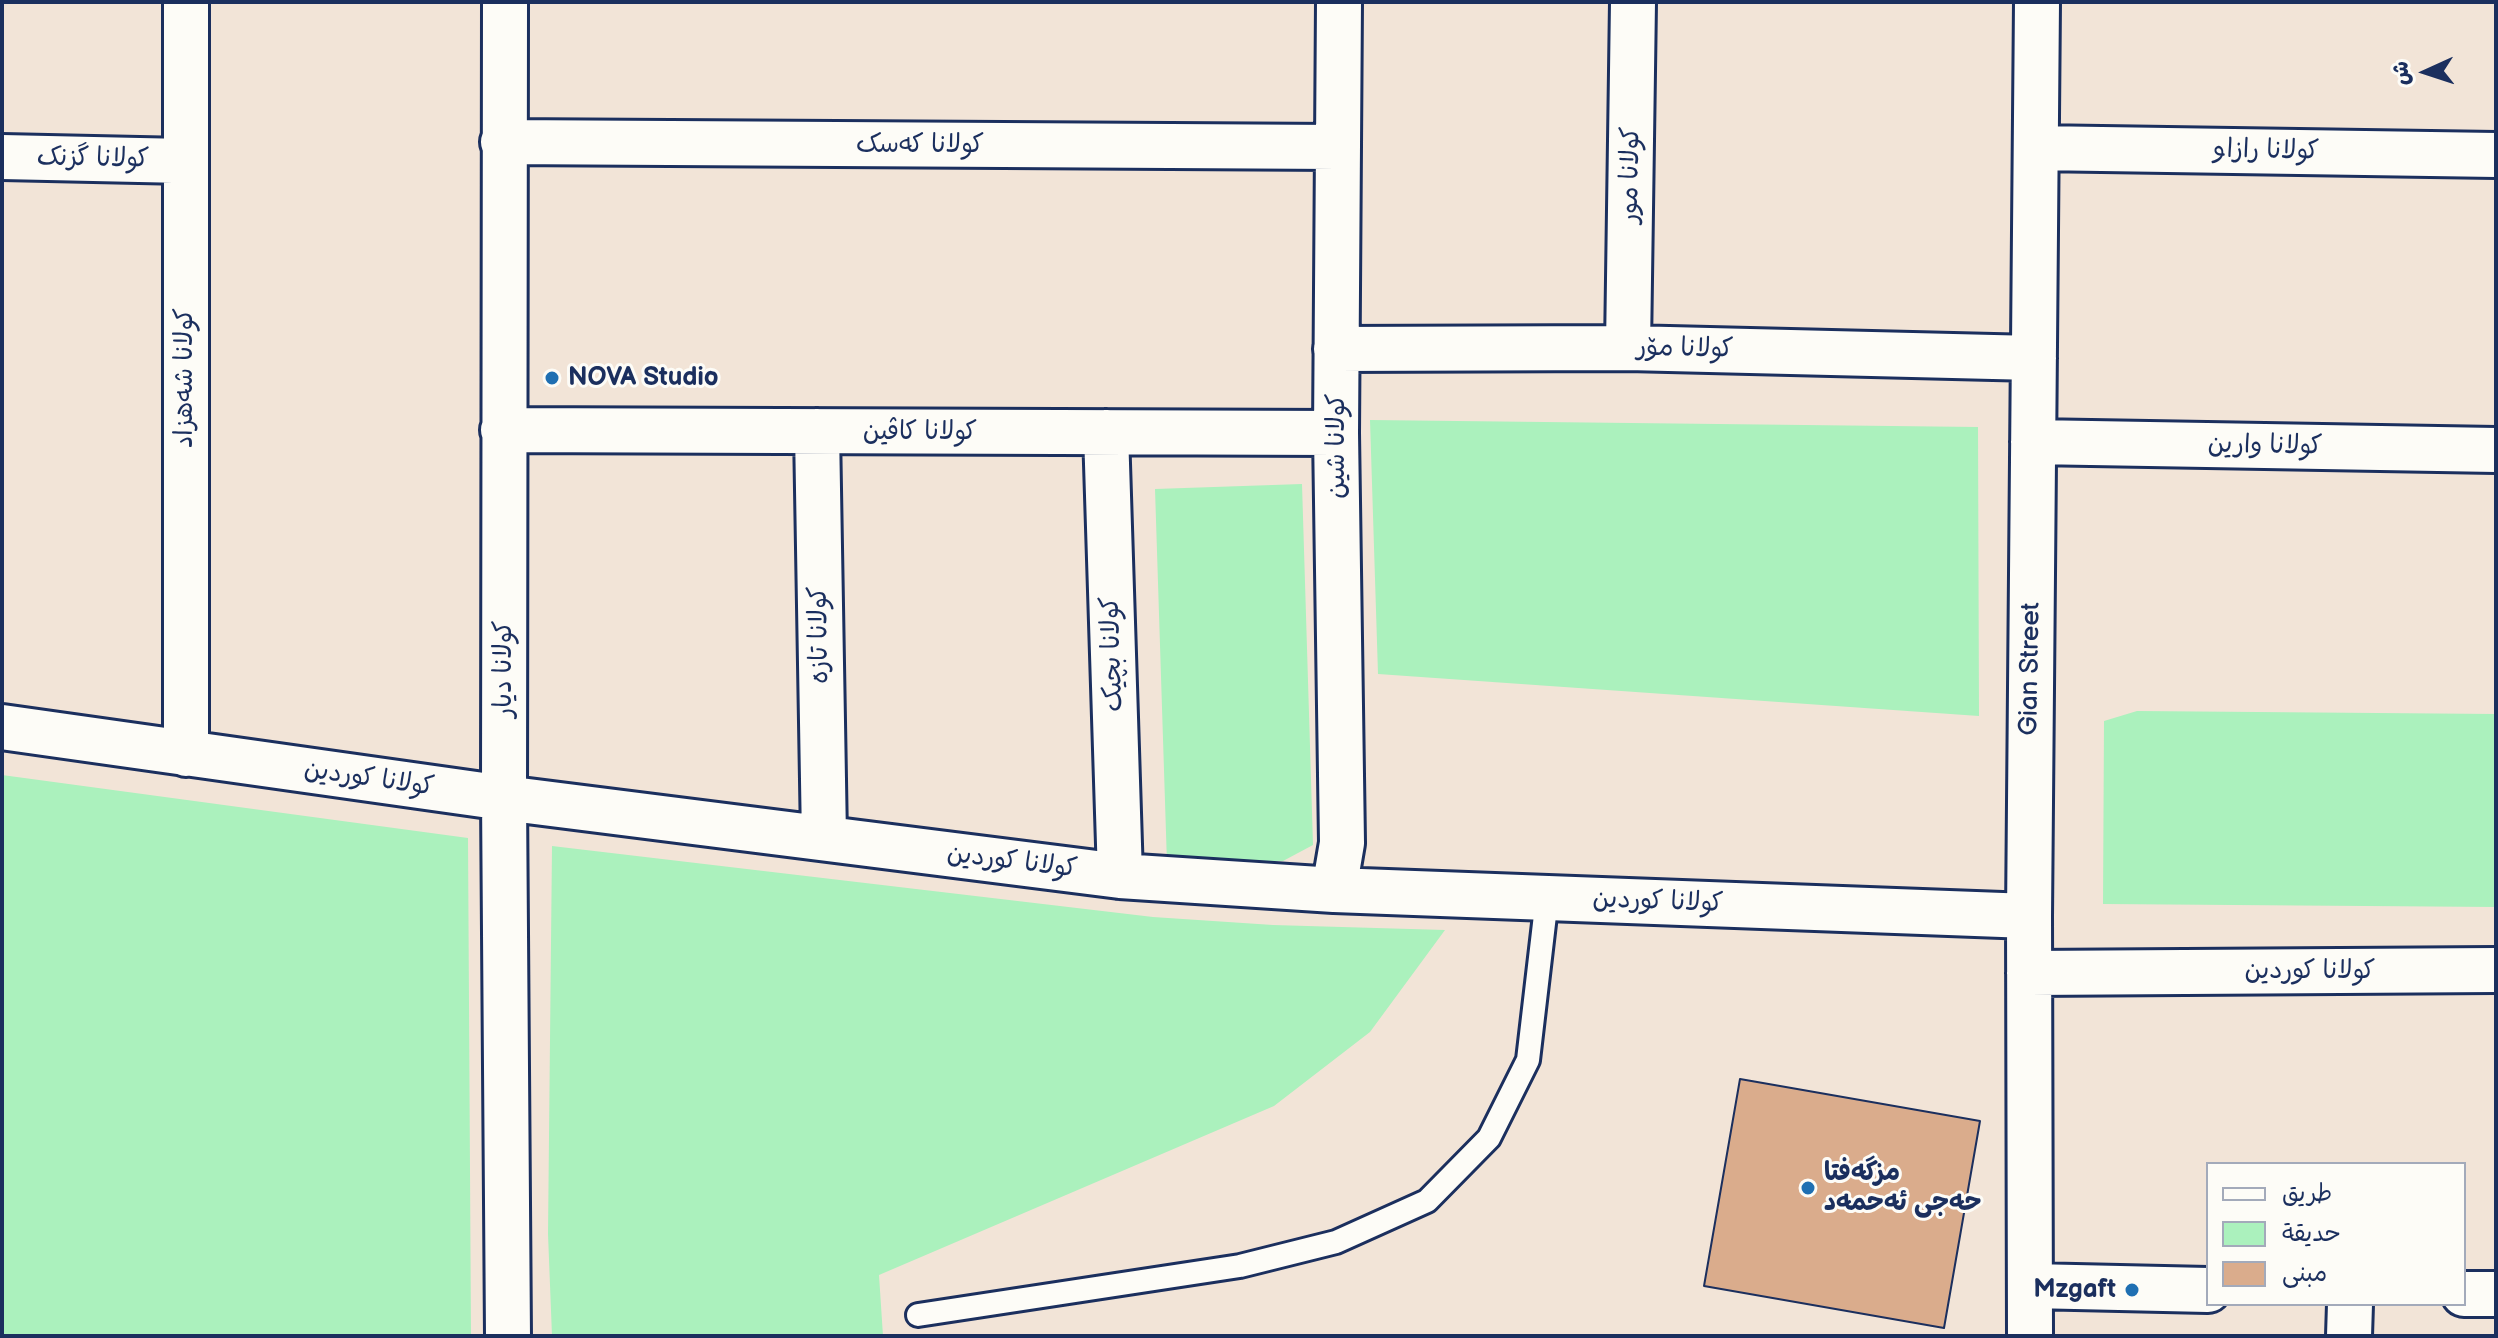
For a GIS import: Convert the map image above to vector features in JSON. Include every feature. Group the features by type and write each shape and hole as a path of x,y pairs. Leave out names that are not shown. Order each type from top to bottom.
{"street":[{"name":"کولانا شەهزاد","path":"186,2 186,754"},
{"name":"کولانا دیار","path":"505,2 503,430 508,1336"},
{"name":"کولانا شین","path":"1334,890 1342,843 1336,433 1339,2"},
{"name":"کولانا مور","path":"1628,348 1633,2"},
{"name":"Gian Street","path":"2030,1336 2029,916 2037,2"},
{"name":"کولانا کەسک","path":"503,142 1337,147"},
{"name":"کولانا رازاو","path":"2036,148 2496,155"},
{"name":"کولانا گزنک","path":"2,157 185,161"},
{"name":"کولانا مۆر","path":"1336,349 1628,348 2034,358"},
{"name":"کولانا کاڤین","path":"503,430 1336,433"},
{"name":"کولانا تازە","path":"817,431 824,838"},
{"name":"کولانا بچیک","path":"1106,432 1120,876"},
{"name":"کولانا وارین","path":"2033,442 2496,450"},
{"name":"کولانا کوردین","path":"2,727 504,798 1120,876 1334,890 2029,916"},
{"name":"کولانا کوردین","path":"2029,973 2496,970"},
{"path":"2031,1286 2206,1290"},
{"path":"2466,1294 2496,1294"},
{"path":"2349,1336 2350,1306"}],"lane":[{"path":"918,1315 1240,1266 1336,1242 1427,1201 1489,1138 1528,1060 1547,898"}],"green space":[{"path":"1370,420 1978,427 1979,716 1378,674"},
{"path":"1302,484 1313,845 1283,861 1167,864 1155,489"},
{"path":"2137,711 2496,714 2496,907 2103,904 2104,721"},
{"path":"2,775 468,838 471,1336 2,1336"},
{"path":"552,846 1153,917 1273,925 1445,930 1370,1032 1274,1106 879,1275 883,1336 552,1336 548,1234"}],"building":[{"path":"1740,1079 1980,1121 1944,1328 1704,1286"}],"place":[{"name":"NOVA Studio","path":"552,378"},
{"name":"مزگەفتا حەجی ئەحمەد","path":"1808,1188"},
{"name":"Mzgaft","path":"2132,1290"}]}
